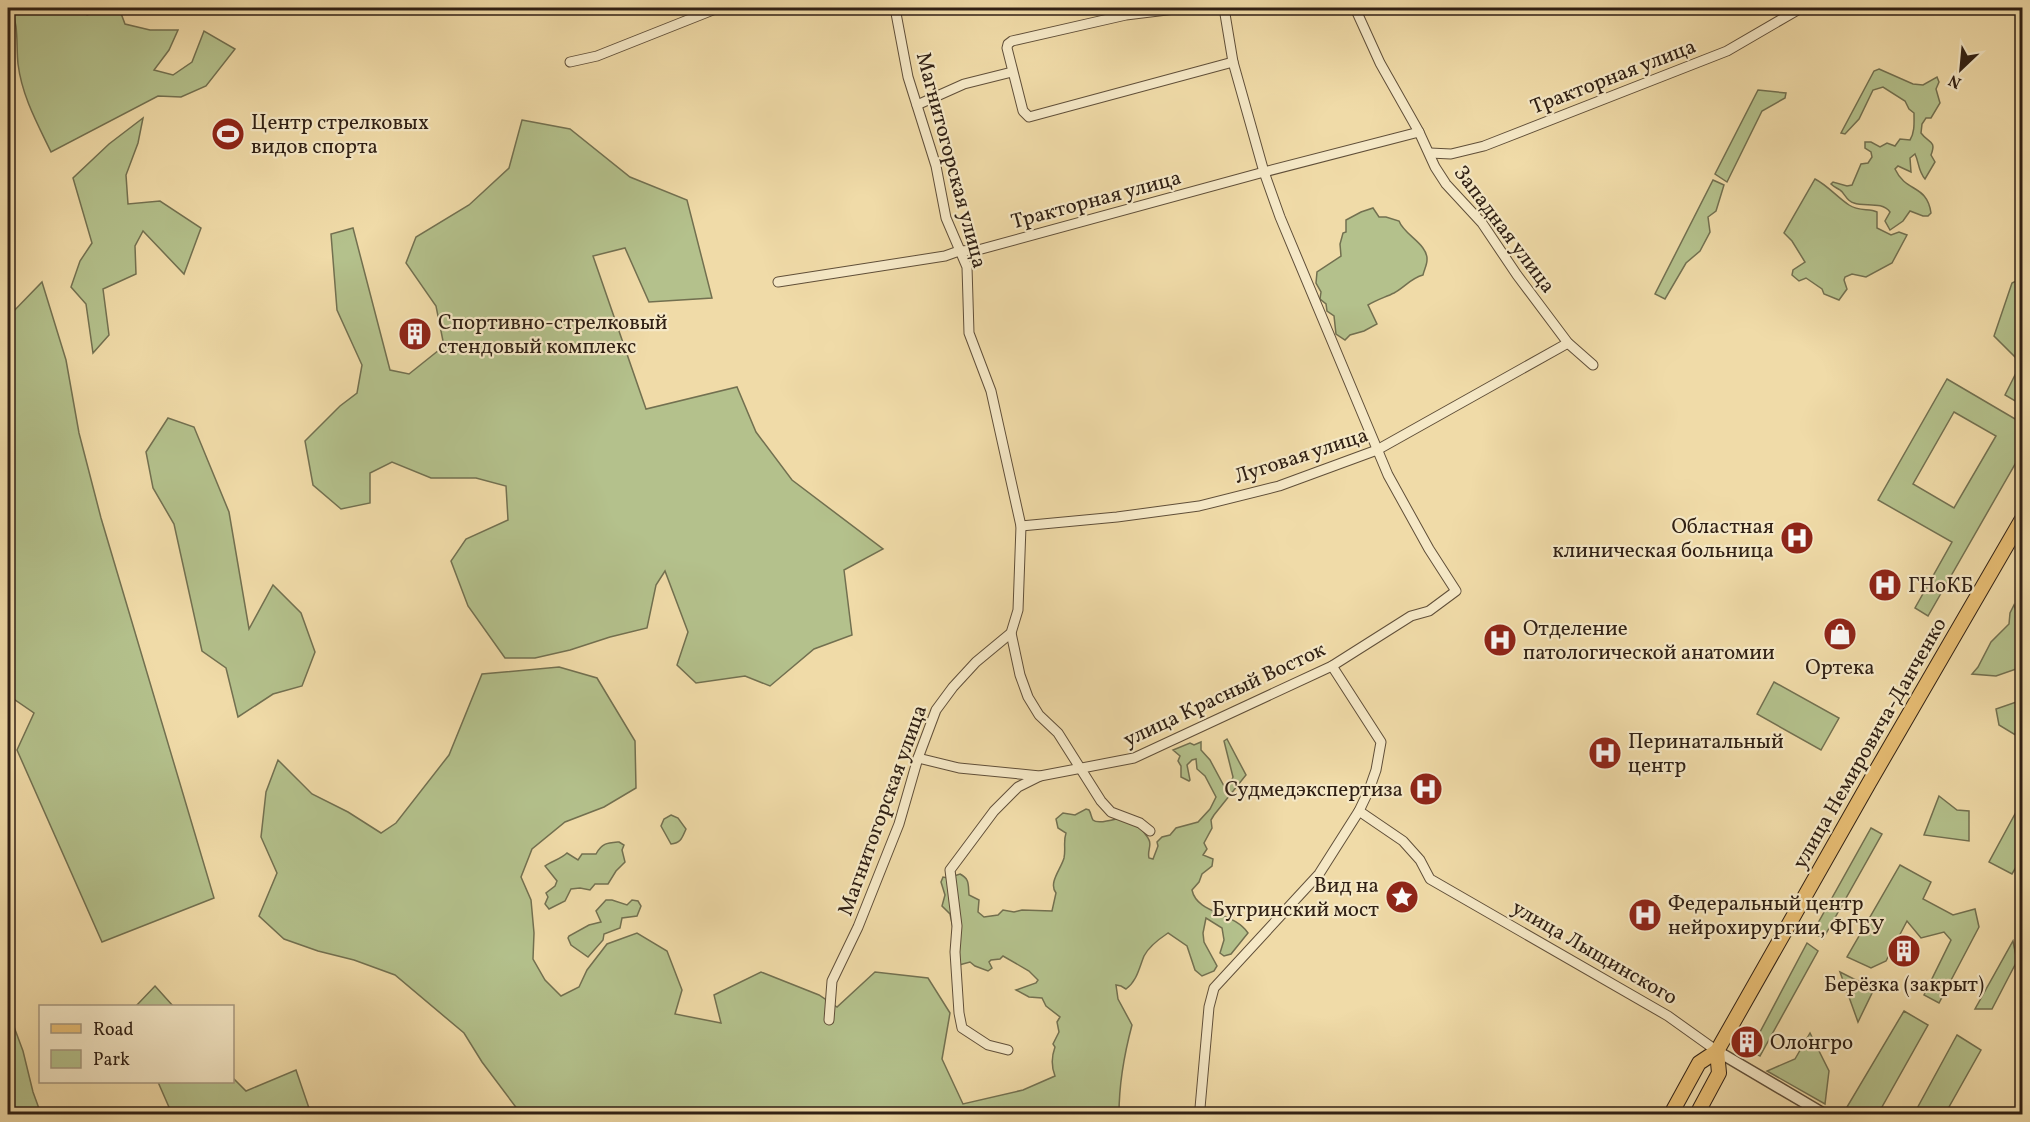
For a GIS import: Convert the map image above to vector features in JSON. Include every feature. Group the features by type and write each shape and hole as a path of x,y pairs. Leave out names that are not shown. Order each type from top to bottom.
{"main road":[{"name":"улица Немировича-Данченко","path":"1671,1114 1699,1063 1717,1051 2022,519"},
{"name":"улица Немировича-Данченко","path":"1697,1114 1719,1073 1717,1051"}],"street":[{"path":"570,62 597,56 718,8"},
{"name":"Магнитогорская улица","path":"829,1020 832,981 858,927 899,824 918,758 936,710 976,662 1011,633 1018,610 1021,526 991,391 969,333 967,267 946,218 936,166 908,77 895,8"},
{"path":"1183,8 1126,15 1019,38 1008,44 1012,72 1023,111 1029,117 1233,62"},
{"path":"1224,8 1233,62 1264,172 1280,217 1377,450"},
{"name":"Западная улица","path":"1355,8 1380,63 1446,184 1482,224 1517,276 1568,343 1593,365"},
{"name":"Тракторная улица","path":"1430,153 1451,154 1484,146 1727,51 1801,8"},
{"path":"917,105 964,84 1012,72"},
{"name":"Тракторная улица","path":"778,282 945,256 959,250 978,250 1419,132"},
{"name":"Луговая улица","path":"1021,526 1199,506 1280,486 1377,450 1568,343"},
{"name":"улица Красный Восток","path":"918,758 959,768 1040,776 1134,758 1332,666 1412,616 1429,611 1456,591 1393,484 1377,450"},
{"path":"1011,633 1020,675 1028,697 1039,715 1058,733 1101,801 1111,812 1140,823 1150,831"},
{"path":"1200,1108 1209,1007 1214,988 1318,874 1359,811 1376,770 1381,742 1332,666"},
{"path":"1008,1050 988,1045 962,1028 955,952 957,926 950,870 994,811 1018,787 1040,776"},
{"name":"улица Лыщинского","path":"1359,811 1403,841 1420,860 1430,879 1668,1016 1717,1051 1824,1114"}],"green space":[{"path":"11,8 81,8 87,15 108,8 119,8 125,24 150,30 178,30 169,50 154,70 173,75 192,62 204,31 235,49 206,86 181,97 158,96 51,152 23,87 18,64 17,35"},
{"path":"1879,69 1913,84 1923,85 1937,77 1939,82 1936,89 1940,103 1931,118 1926,118 1922,124 1921,133 1932,144 1931,155 1935,162 1925,179 1915,154 1910,158 1911,172 1898,166 1895,169 1905,182 1925,197 1931,213 1923,216 1910,211 1903,221 1890,230 1885,221 1890,212 1887,209 1878,205 1851,202 1842,191 1831,184 1833,182 1852,185 1861,164 1868,163 1872,157 1871,152 1865,148 1865,142 1871,142 1880,147 1887,143 1895,146 1900,139 1910,140 1912,137 1914,113 1905,101 1883,87 1873,90 1859,119 1845,134 1841,133 1874,71"},
{"path":"1758,90 1786,93 1785,98 1762,111 1727,182 1715,174"},
{"path":"143,118 138,143 126,175 128,204 160,201 201,228 184,274 143,231 135,246 136,274 103,289 109,335 93,353 86,304 71,287 80,261 92,243 73,178 109,144"},
{"path":"522,120 570,129 630,177 687,200 712,298 649,302 625,248 593,256 646,409 737,387 756,432 792,480 883,549 844,570 852,635 814,649 770,686 745,676 696,683 677,665 688,632 665,571 656,585 647,628 535,658 505,658 468,606 451,561 466,539 508,520 506,486 476,478 431,478 392,462 370,473 370,503 341,509 313,485 305,441 340,406 357,393 362,365 337,310 331,234 353,228 390,370 409,374 444,346 436,306 406,263 416,237 469,205 509,168"},
{"path":"1815,179 1853,207 1877,212 1877,228 1891,235 1899,232 1907,235 1892,263 1866,277 1852,274 1845,277 1847,289 1839,300 1824,294 1822,289 1806,278 1799,281 1792,275 1793,270 1805,262 1784,233"},
{"path":"1713,180 1724,185 1716,211 1708,217 1710,232 1700,251 1686,263 1665,299 1655,294"},
{"path":"1373,208 1379,217 1399,221 1424,249 1427,264 1423,275 1394,293 1368,305 1377,324 1350,335 1345,340 1336,334 1334,316 1327,311 1326,304 1320,299 1321,292 1316,283 1317,272 1341,256 1340,244 1343,233 1346,232 1346,220"},
{"path":"2022,278 2022,405 2005,395 2021,363 1994,336 2012,283"},
{"path":"42,282 66,360 79,433 101,518 214,898 102,942 17,750 34,713 8,695 8,317"},
{"path":"1947,379 2022,423 2022,452 1928,616 1915,608 1952,542 1878,500","holes":["1954,412 1996,436 1954,508 1913,484"]},
{"path":"168,418 194,427 229,512 249,629 273,585 301,613 315,652 302,686 273,694 238,717 226,668 202,651 174,524 153,488 146,452"},
{"path":"2014,605 2022,629 2022,667 1996,676 1972,674 1991,642 2009,624 2010,613"},
{"path":"559,667 597,678 635,741 636,788 604,807 565,822 532,849 521,877 531,900 534,933 533,959 545,980 561,996 579,987 587,970 607,944 637,933 667,951 682,990 675,1014 721,1023 714,995 761,972 819,995 837,1007 875,972 928,978 950,1013 942,1059 963,1104 1023,1090 1055,1076 1052,1065 1055,1047 1053,1044 1059,1032 1057,1022 1060,1017 1046,1006 1042,998 1029,997 1016,990 1036,983 1038,980 1029,971 1003,956 989,962 992,968 988,971 970,962 959,965 950,914 942,906 945,895 941,882 943,877 948,878 960,874 965,878 969,895 979,900 978,912 984,917 998,915 1003,910 1052,911 1056,893 1053,885 1064,858 1066,833 1058,828 1056,819 1063,813 1075,815 1086,809 1095,821 1102,822 1120,818 1142,829 1150,842 1149,858 1153,859 1158,846 1157,842 1162,837 1170,835 1176,828 1198,822 1210,809 1216,797 1205,776 1197,769 1196,759 1187,765 1190,780 1181,777 1181,766 1178,761 1180,756 1173,750 1190,743 1194,745 1201,742 1201,750 1210,760 1224,786 1231,782 1233,777 1224,741 1227,739 1246,775 1211,820 1212,828 1204,843 1207,849 1203,855 1213,859 1212,866 1202,874 1192,890 1195,898 1201,904 1234,921 1248,933 1231,954 1224,956 1220,953 1224,940 1222,928 1206,918 1204,942 1217,966 1214,971 1202,976 1195,970 1187,946 1168,933 1146,952 1130,986 1126,989 1116,985 1118,999 1132,1025 1122,1070 1119,1114 521,1114 482,1062 464,1033 395,975 284,939 259,916 277,873 261,837 266,792 278,760 312,794 348,812 381,833 396,823 449,755 482,674"},
{"path":"1774,682 1839,718 1821,750 1757,714"},
{"path":"2022,700 2022,739 1999,725 1996,709"},
{"path":"1939,796 1957,810 1969,811 1969,841 1924,835"},
{"path":"2022,801 2022,857 2012,874 1989,862"},
{"path":"671,815 678,818 686,829 679,841 671,844 661,826 664,819"},
{"path":"1871,828 1882,834 1823,939 1813,932"},
{"path":"619,842 624,845 622,850 625,862 608,884 595,884 590,890 571,889 565,901 549,909 545,904 548,897 546,893 555,886 557,881 545,866 567,853 578,860 582,854 596,854 605,844"},
{"path":"1900,865 1931,882 1923,899 1953,915 1975,909 1979,927 1939,1003 1924,995 1951,940 1944,932 1921,938 1907,921 1886,961 1871,968 1847,957"},
{"path":"606,900 627,905 632,900 638,901 641,906 637,916 622,918 620,928 604,934 603,940 588,957 571,945 568,938 589,925 601,922 596,911"},
{"path":"2013,941 2017,961 1992,1009 1975,1009"},
{"path":"1807,943 1818,951 1760,1056 1750,1051"},
{"path":"1840,972 1874,989 1858,1022"},
{"path":"155,986 172,1005 137,1005"},
{"path":"1904,1011 1928,1025 1878,1114 1847,1114 1844,1112"},
{"path":"8,1015 23,1051 41,1114 8,1114"},
{"path":"1810,1033 1829,1071 1825,1104 1767,1071 1795,1059"},
{"path":"1957,1035 1981,1050 1945,1114 1914,1114"},
{"path":"296,1070 311,1114 172,1114 158,1083 234,1083 234,1079 246,1091"}],"place":[{"name":"Центр стрелковых видов спорта","path":"228,134"},
{"name":"Спортивно-стрелковый стендовый комплекс","path":"415,334"},
{"name":"Областная клиническая больница","path":"1797,538"},
{"name":"ГНоКБ","path":"1885,585"},
{"name":"Ортека","path":"1840,634"},
{"name":"Отделение патологической анатомии","path":"1500,640"},
{"name":"Перинатальный центр","path":"1605,753"},
{"name":"Судмедэкспертиза","path":"1426,789"},
{"name":"Вид на Бугринский мост","path":"1402,897"},
{"name":"Федеральный центр нейрохирургии, ФГБУ","path":"1645,915"},
{"name":"Берёзка (закрыт)","path":"1904,951"},
{"name":"Олонгро","path":"1747,1042"}]}
